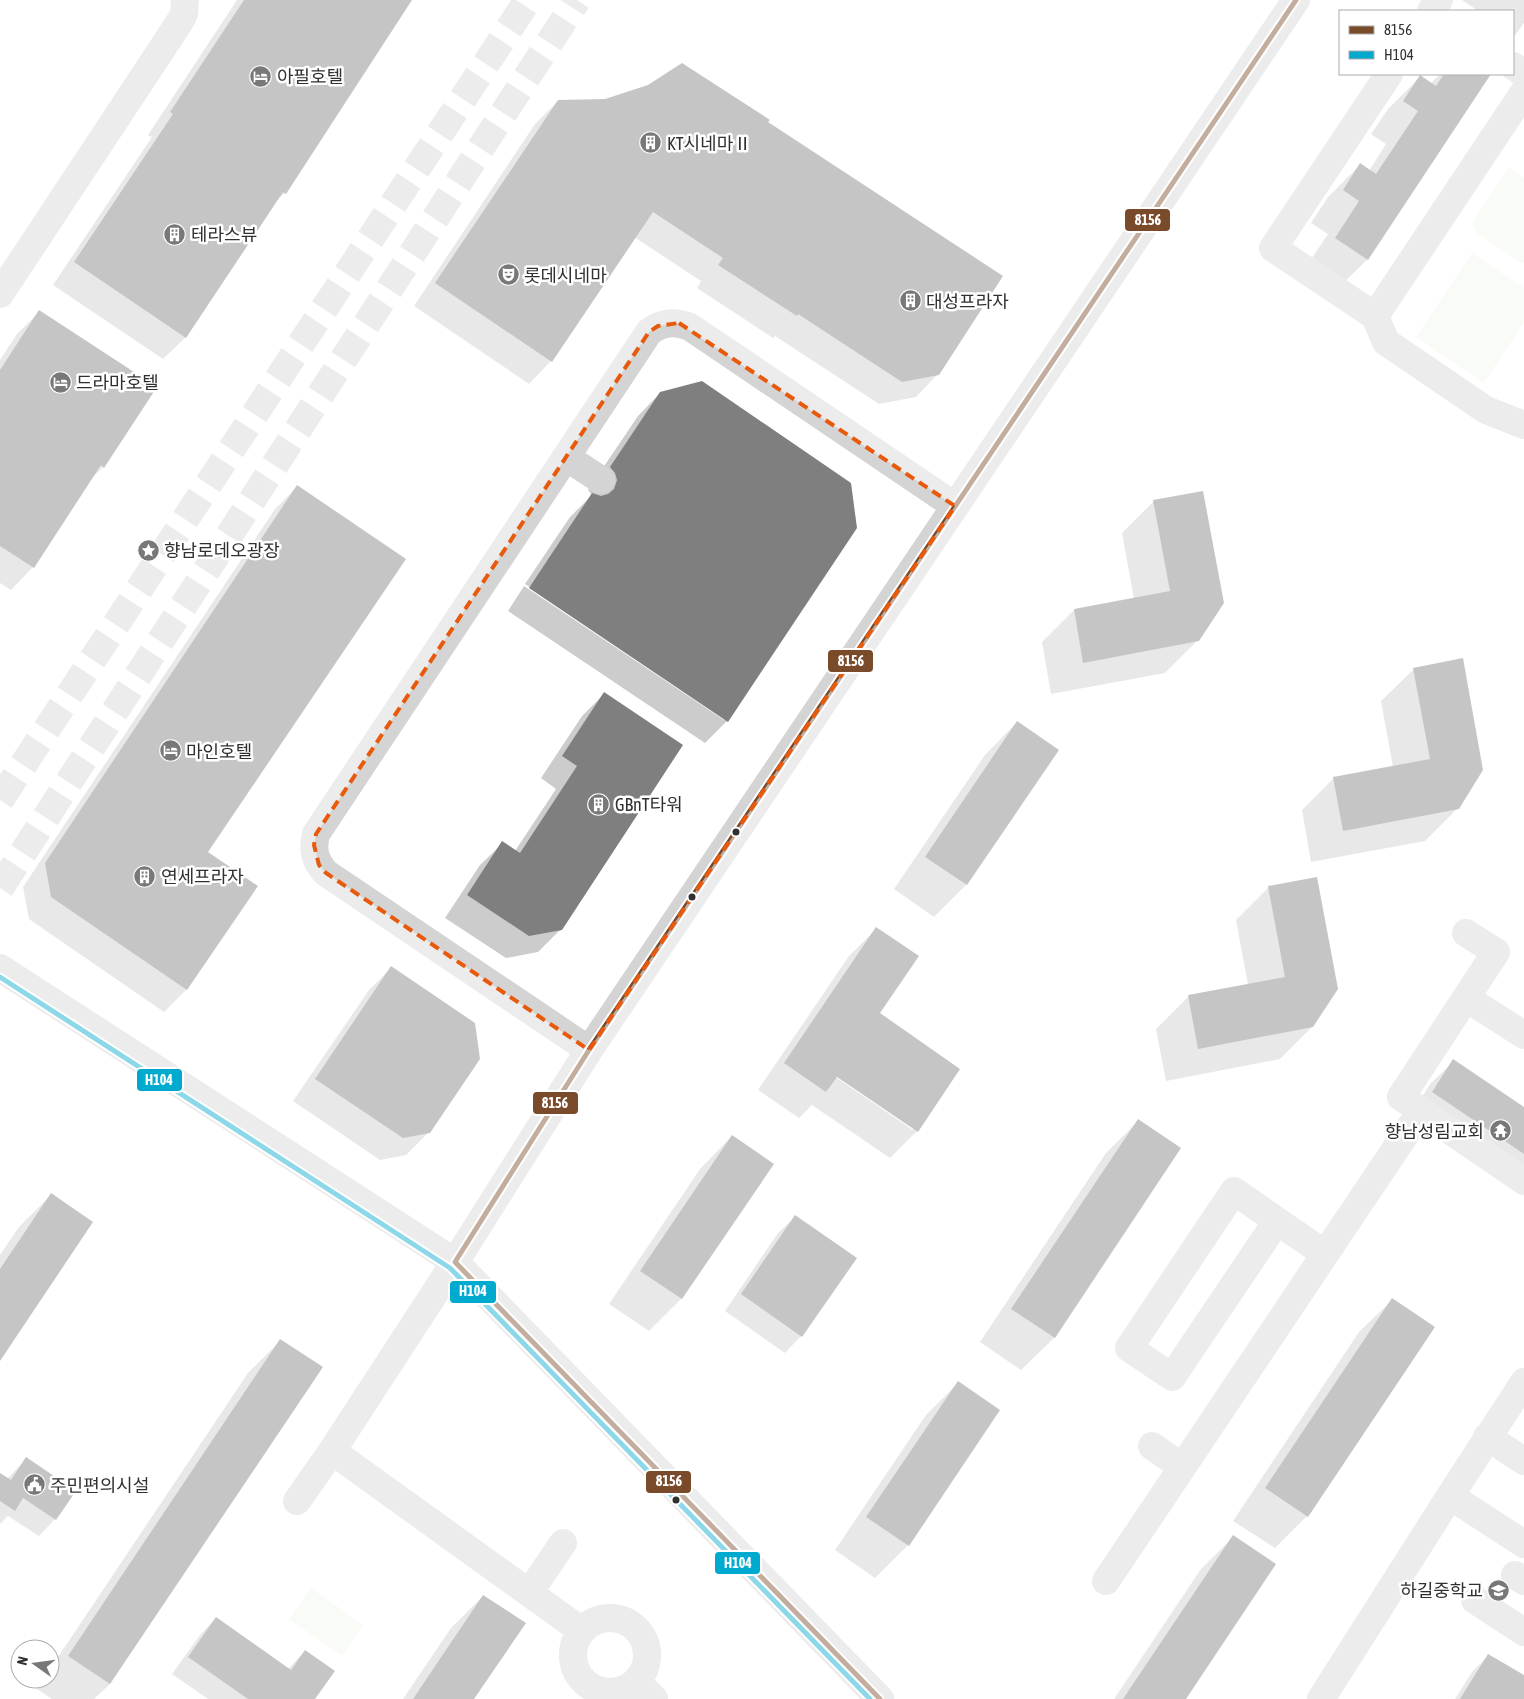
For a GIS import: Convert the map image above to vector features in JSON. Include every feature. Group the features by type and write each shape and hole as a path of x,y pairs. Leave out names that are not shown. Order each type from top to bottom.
{"street":[{"path":"0,294 179,23 184,14 185,0"},
{"path":"297,1500 332,1451 455,1262 589,1050 1296,0"},
{"path":"1388,75 1273,248 1375,316 1386,342 1486,410 1524,425"},
{"path":"1375,316 1524,92"},
{"path":"589,1050 326,873 318,865 314,844 316,834 649,332 658,326 669,323 679,323 690,328 955,506"},
{"path":"566,457 601,480"},
{"path":"1466,933 1496,952 1401,1097 1524,1181"},
{"path":"0,968 455,1262 880,1699"},
{"path":"1466,998 1524,1035"},
{"path":"1106,1581 1421,1111"},
{"path":"1277,1221 1172,1377 1129,1348 1234,1192 1326,1254"},
{"path":"1321,1699 1524,1382"},
{"path":"1487,1437 1524,1461"},
{"path":"1152,1446 1182,1467"},
{"path":"332,1451 582,1631"},
{"path":"1450,1496 1524,1544"},
{"path":"529,1593 563,1543"},
{"path":"1475,1600 1524,1632"},
{"path":"609,1617 622,1619 632,1624 641,1632 646,1642 648,1654 641,1676 645,1690 581,1691 579,1674 574,1662 574,1649 578,1637 586,1627 597,1620 609,1617"}],"highlighted area":[{"path":"679,323 955,506 589,1050 326,873 319,865 314,845 316,834 649,332 658,326"}],"shaded area":[{"path":"1509,167 1524,178 1524,263 1521,263 1478,234 1472,225"},
{"path":"1472,253 1524,288 1524,322 1484,383 1416,337"},
{"path":"311,1588 363,1625 342,1656 289,1619"}],"building":[{"path":"244,0 412,0 286,194 283,192 186,338 74,262 173,114 170,112"},
{"path":"682,63 770,120 768,122 1003,276 939,375 902,382 798,314 797,316 718,265 723,258 653,212 552,362 435,283 558,100 605,99 648,85"},
{"path":"1420,75 1436,86 1443,75 1490,75 1368,260 1335,238 1359,201 1343,190 1360,163 1376,174 1418,111 1403,101"},
{"path":"39,310 157,387 104,468 101,465 34,568 0,546 0,370"},
{"path":"702,381 851,483 857,528 728,722 529,588 592,493 601,496 608,494 614,489 617,480 615,473 610,467 660,392"},
{"path":"297,485 406,559 208,852 258,886 187,990 51,897 45,863"},
{"path":"1203,491 1224,603 1199,641 1083,663 1074,609 1170,591 1153,500"},
{"path":"1463,658 1483,770 1459,809 1343,831 1333,777 1430,759 1413,668"},
{"name":"GBnT타워","path":"604,692 683,745 562,930 529,936 467,895 502,841 520,853 577,766 562,756"},
{"path":"1017,721 1059,750 967,885 925,857"},
{"path":"1317,877 1338,989 1313,1027 1198,1049 1188,995 1285,977 1268,886"},
{"path":"876,927 919,956 880,1013 960,1069 918,1132 837,1077 826,1092 784,1063"},
{"path":"391,966 475,1023 480,1059 430,1133 403,1138 315,1079"},
{"path":"1453,1059 1524,1107 1524,1154 1432,1092"},
{"path":"1138,1119 1181,1148 1055,1338 1011,1309"},
{"path":"732,1135 774,1164 682,1299 640,1271"},
{"path":"51,1193 93,1222 0,1361 0,1269"},
{"path":"795,1215 857,1258 802,1337 741,1294"},
{"path":"1392,1298 1435,1327 1308,1517 1265,1488"},
{"path":"280,1339 323,1367 110,1684 68,1656"},
{"path":"958,1381 1000,1410 909,1546 866,1517"},
{"name":"주민편의시설","path":"26,1457 76,1491 56,1520 23,1498 15,1511 0,1501 0,1473 11,1480"},
{"path":"1233,1535 1276,1564 1186,1699 1123,1699"},
{"path":"483,1595 526,1623 474,1699 413,1699"},
{"path":"216,1617 291,1670 305,1650 335,1671 315,1699 248,1699 188,1657"},
{"path":"1488,1654 1524,1675 1524,1699 1460,1699"}],"tunnel":[{"path":"0,800 528,0"},
{"path":"0,888 577,0"}],"transit line":[{"name":"8156","path":"880,1699 455,1262 589,1050 1296,0"},
{"name":"H104","path":"0,977 450,1268 870,1699"}],"place":[{"name":"아필호텔","path":"261,76"},
{"name":"KT시네마Ⅱ","path":"651,143"},
{"name":"테라스뷰","path":"175,234"},
{"name":"롯데시네마","path":"508,275"},
{"name":"대성프라자","path":"910,301"},
{"name":"드라마호텔","path":"60,382"},
{"name":"향남로데오광장","path":"148,550"},
{"name":"마인호텔","path":"170,751"},
{"name":"GBnT타워","path":"599,804"},
{"name":"연세프라자","path":"145,876"},
{"name":"향남성림교회","path":"1500,1131"},
{"name":"주민편의시설","path":"34,1485"},
{"name":"하길중학교","path":"1499,1590"}]}
